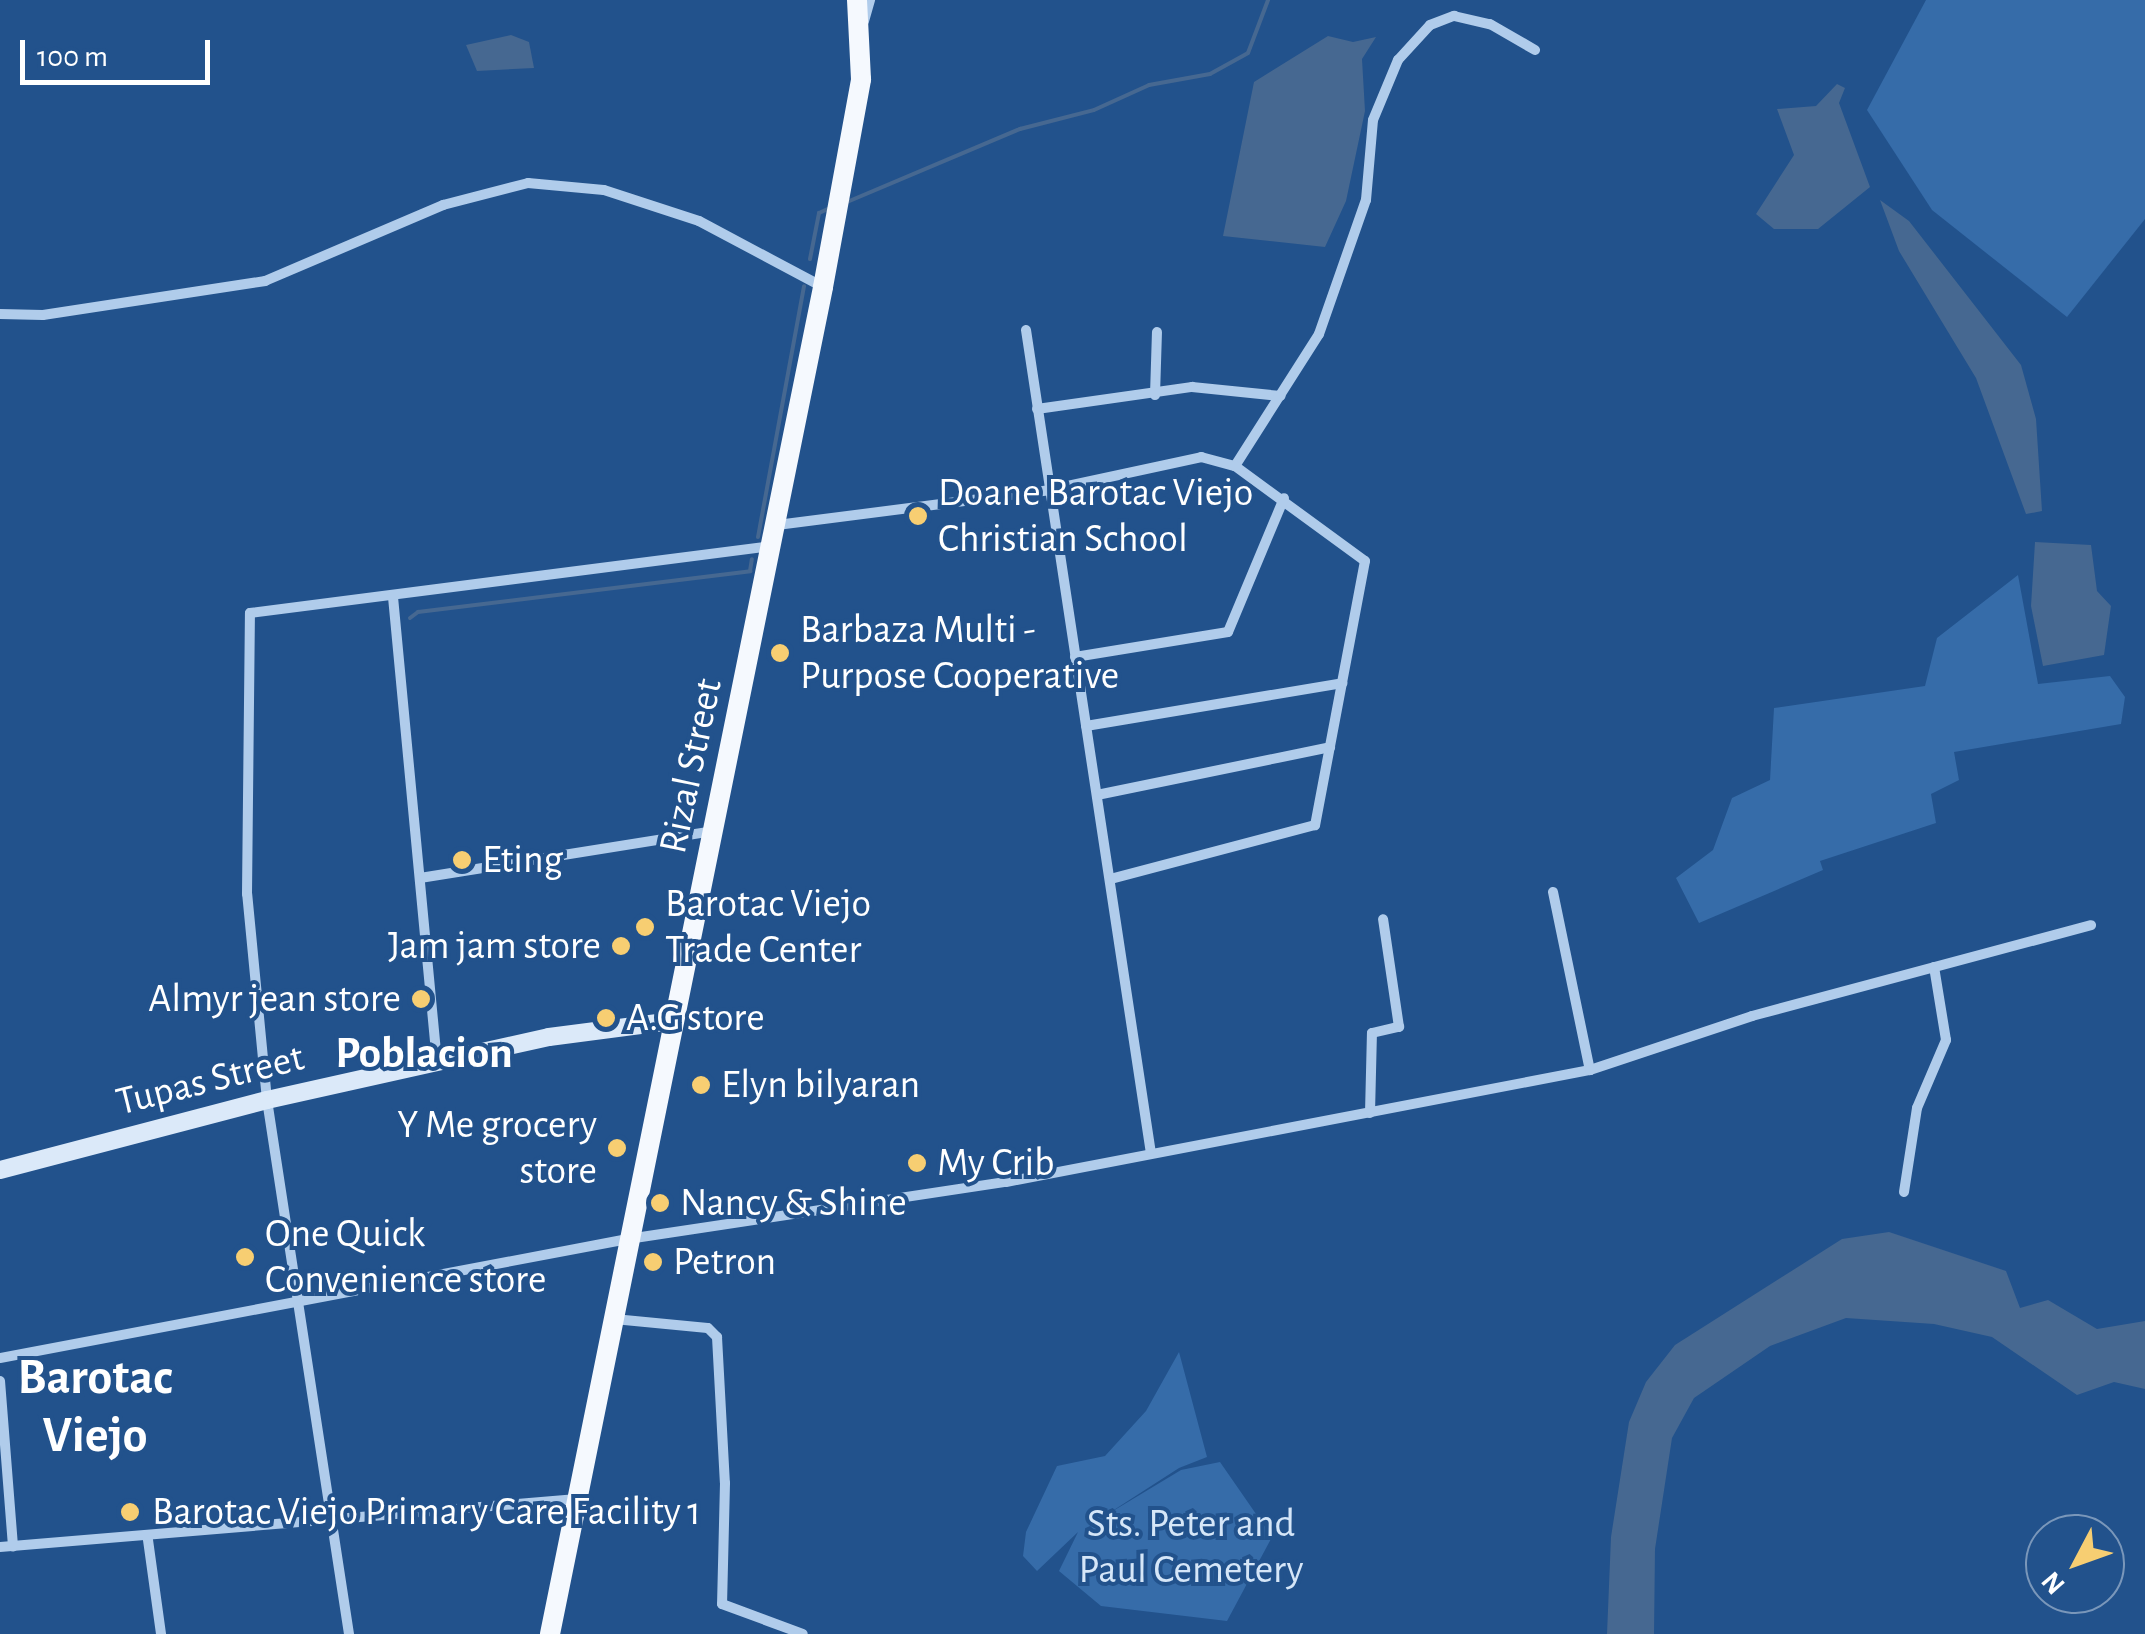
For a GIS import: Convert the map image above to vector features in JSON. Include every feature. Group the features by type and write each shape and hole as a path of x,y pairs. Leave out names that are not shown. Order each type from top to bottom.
{"main road":[{"name":"Rizal Street","path":"550,1634 823,286 861,79 863,27 857,0"}],"street":[{"path":"863,27 870,0"},
{"path":"1234,466 1320,334 1366,200 1374,120 1398,60 1430,25 1454,16 1490,24 1535,50"},
{"path":"0,314 42,314 265,281 443,205 528,183 604,190 699,221 823,286"},
{"path":"1026,330 1150,1154"},
{"path":"1155,395 1158,332"},
{"path":"1037,409 1192,388 1281,396"},
{"path":"350,1634 267,1100 247,894 250,614 393,597 775,536 1048,490 1201,458 1234,466 1284,498 1365,561 1315,825 1110,879"},
{"path":"1075,657 1228,632 1284,498"},
{"path":"393,597 437,1063"},
{"path":"1086,726 1342,683"},
{"path":"1096,795 1330,747"},
{"path":"420,878 714,831"},
{"path":"1553,892 1590,1070"},
{"path":"1370,1113 1372,1033 1399,1026 1384,919"},
{"path":"0,1358 301,1305 628,1239 1150,1154 1590,1070 1752,1016 2091,925"},
{"path":"1904,1192 1918,1108 1946,1040 1934,967"},
{"name":"Tupas Street","path":"0,1170 267,1100 549,1037 674,1022"},
{"path":"613,1318 708,1328 717,1337 725,1483 722,1604 803,1634"},
{"path":"0,1381 13,1546"},
{"path":"0,1548 148,1540 577,1499"},
{"path":"148,1540 161,1634"}],"green space":[{"path":"1926,0 2145,0 2145,219 2067,317 1932,210 1867,110"},
{"path":"2018,575 2038,684 2110,676 2125,697 2121,724 1954,752 1959,780 1931,794 1936,823 1820,861 1823,870 1699,923 1676,878 1713,850 1732,798 1770,780 1774,708 1925,686 1937,638"},
{"name":"Sts. Peter and Paul Cemetery","path":"1179,1352 1207,1457 1179,1468 1103,1517 1181,1470 1220,1462 1272,1537 1227,1621 1101,1606 1059,1571 1078,1532 1037,1571 1023,1556 1026,1532 1057,1466 1105,1456 1146,1411"}],"shaded area":[{"path":"511,35 529,42 534,68 477,71 466,45"},
{"path":"1328,36 1353,42 1376,37 1362,59 1365,111 1346,201 1325,247 1223,236 1254,82"},
{"path":"1837,84 1845,88 1839,103 1870,187 1818,229 1774,229 1756,214 1794,155 1777,109 1816,106"},
{"path":"1880,200 1909,221 2021,365 2036,419 2042,511 2026,514 1976,378 1899,251"},
{"path":"2035,542 2091,545 2097,591 2111,606 2104,655 2043,666 2031,606"},
{"path":"1889,1232 2006,1271 2020,1308 2048,1300 2097,1329 2145,1321 2145,1389 2114,1382 2077,1395 1992,1337 1934,1324 1846,1318 1770,1346 1694,1398 1672,1438 1655,1549 1654,1634 1607,1634 1611,1537 1629,1422 1646,1382 1675,1345 1842,1239"}],"waterway":[{"path":"847,202 1020,129 1094,110 1149,85 1210,74 1248,53 1268,0"},
{"path":"810,259 819,213 828,209"},
{"path":"758,537 804,286"},
{"path":"410,618 418,612 750,571 752,559"}],"place":[{"name":"Doane Barotac Viejo Christian School","path":"918,516"},
{"name":"Barbaza Multi - Purpose Cooperative","path":"780,653"},
{"name":"Eting","path":"462,860"},
{"name":"Barotac Viejo Trade Center","path":"645,927"},
{"name":"Jam jam store","path":"621,946"},
{"name":"Almyr jean store","path":"421,999"},
{"name":"A.G store","path":"606,1018"},
{"name":"Elyn bilyaran","path":"701,1085"},
{"name":"Y Me grocery store","path":"617,1148"},
{"name":"My Crib","path":"917,1163"},
{"name":"Nancy & Shine","path":"660,1203"},
{"name":"One Quick Convenience store","path":"245,1257"},
{"name":"Petron","path":"653,1262"},
{"name":"Barotac Viejo Primary Care Facility 1","path":"130,1512"}],"district":[{"name":"Poblacion","path":"424,1054"},
{"name":"Barotac Viejo","path":"95,1407"}]}
